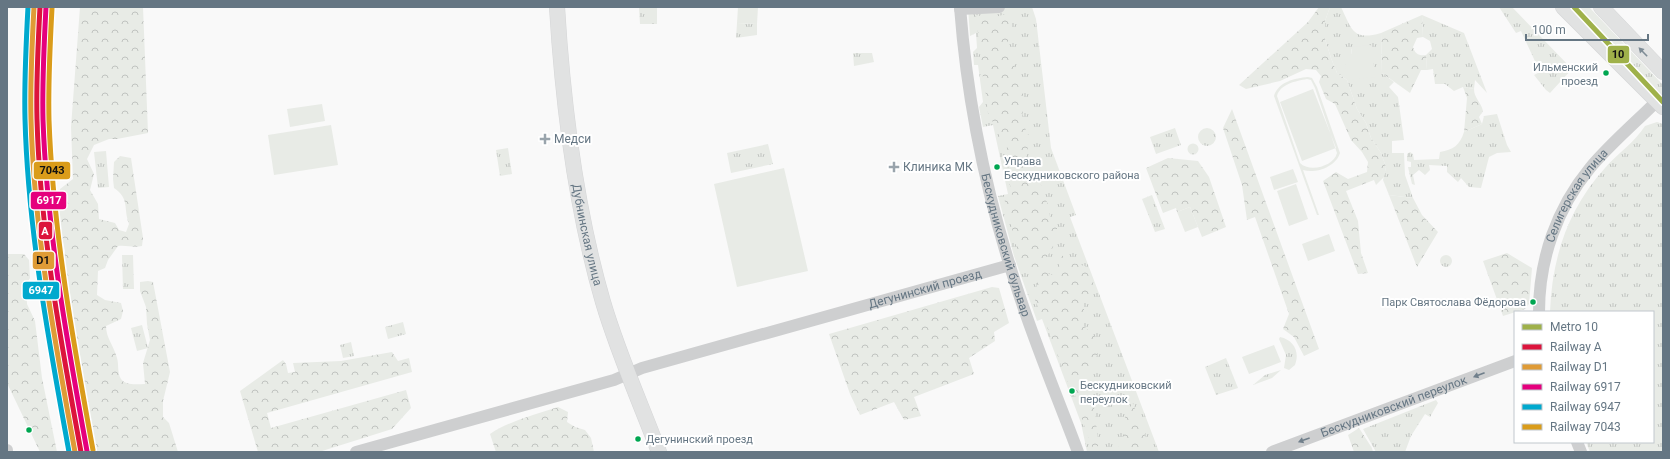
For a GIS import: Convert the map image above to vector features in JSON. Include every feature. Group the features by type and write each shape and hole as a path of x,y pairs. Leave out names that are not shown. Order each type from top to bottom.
{"main road":[{"name":"Дубнинская улица","path":"557,7 561,68 577,187 601,295 628,374 659,452"},
{"path":"1563,7 1660,104"},
{"path":"1601,7 1663,72"}],"street":[{"path":"960,8 999,7"},
{"name":"Бескудниковский бульвар","path":"960,8 964,55 976,135 1010,265 1078,452"},
{"name":"Селигерская улица","path":"1539,311 1540,286 1549,245 1556,224 1568,200 1591,167 1660,104"},
{"name":"Дегунинский проезд","path":"356,452 606,382 649,366 1010,265"},
{"name":"Бескудниковский переулок","path":"1272,452 1514,361"}],"green space":[{"path":"80,7 143,7 148,133 117,139 109,139 94,145 87,159 94,174 90,190 98,204 99,219 115,223 119,230 126,232 129,224 124,200 119,192 114,188 114,162 120,156 131,158 143,238 142,246 118,246 108,260 105,268 98,271 97,295 105,300 121,303 123,311 121,319 106,326 106,330 117,358 121,379 129,384 145,384 143,363 150,340 146,307 140,291 140,282 153,282 170,372 163,401 163,417 169,423 178,452 92,452 69,346 61,275 65,251 58,220 54,213 60,189 73,179 71,127"},
{"path":"657,7 657,24 640,24 639,8"},
{"path":"738,7 758,7 757,24 737,23"},
{"path":"968,7 1032,7 1036,19 1051,148 1076,215 1070,217 1159,452 1087,452 1081,423 1042,319 1037,321 1014,256 998,196 1008,194 993,125 983,127 979,107 983,102 978,65 974,65 973,52 977,48 976,33 970,36"},
{"path":"1319,7 1330,7 1325,21 1325,39 1331,58 1337,73 1347,80 1357,109 1366,123 1371,138 1381,153 1386,167 1384,177 1376,185 1374,180 1346,191 1358,221 1361,253 1368,273 1358,274 1323,181 1336,172 1348,179 1367,172 1368,162 1362,152 1351,140 1335,104 1326,99 1319,82 1321,76 1316,70 1306,69 1280,81 1246,89 1239,85 1308,22"},
{"path":"1330,7 1341,7 1348,22 1355,32 1364,36 1381,33 1382,73 1394,82 1389,87 1398,97 1404,140 1392,141 1392,153 1404,153 1405,175 1413,198 1389,195 1383,180 1386,167 1381,153 1371,138 1366,123 1357,109 1347,80 1337,73 1331,58 1325,39 1325,21","holes":["1351,48 1375,77 1345,55 1352,55"]},
{"path":"1499,7 1512,7 1572,69 1550,93 1534,75 1540,72 1521,31 1516,33"},
{"path":"1578,7 1589,7 1663,85 1663,96"},
{"path":"1009,13 1012,25 1007,44 1014,59 1016,81 1024,96 1022,121 1029,137 1029,145 1026,153 1026,173 1034,175 1039,181 1048,204 1050,217 1057,227 1057,236 1051,252 1045,257 1042,268 1025,272 1020,265 1004,198 1012,196 1007,165 1007,146 1001,144 996,122 990,121 989,117 976,15 992,18"},
{"path":"1422,15 1464,33 1487,93 1475,80 1474,89 1463,87 1454,91 1445,84 1435,84 1433,69 1427,70 1426,55 1432,49 1430,41 1423,37"},
{"path":"1422,15 1423,37 1417,38 1413,47 1418,54 1426,55 1427,70 1421,70 1410,93 1382,73 1381,33"},
{"path":"737,23 757,24 757,35 736,38"},
{"path":"1372,45 1375,77 1347,80 1344,55 1352,54 1351,47"},
{"path":"853,53 872,53 874,62 854,66"},
{"path":"1303,78 1312,78 1317,87 1340,153 1338,158 1330,166 1313,171 1303,170 1319,215 1317,215 1274,96 1279,87 1283,84","holes":["1307,79 1311,80 1337,153 1335,158 1327,165 1315,168 1304,166 1300,163 1277,96 1281,89 1289,84"]},
{"path":"1463,87 1474,89 1475,95 1483,111 1479,117 1482,124 1464,132 1467,98"},
{"path":"1313,89 1336,148 1302,161 1280,102"},
{"path":"322,104 325,121 290,127 287,109"},
{"path":"1232,109 1319,349 1304,356 1294,337 1283,329 1289,314 1255,217 1247,220 1242,185 1223,128"},
{"path":"1497,114 1507,145 1511,152 1497,153 1489,157 1481,188 1469,187 1461,178 1458,182 1447,172 1447,166 1429,165 1430,170 1425,175 1419,170 1413,175 1415,185 1412,184 1408,167 1411,167 1411,162 1407,161 1407,154 1410,152 1413,154 1414,160 1439,159 1440,152 1449,150 1458,144 1464,132 1482,124 1484,116"},
{"path":"1657,122 1663,124 1663,452 1590,452 1586,443 1654,443 1654,311 1550,311 1554,272 1564,235 1581,200 1592,184 1610,163 1641,132 1645,126"},
{"path":"331,125 338,165 274,175 268,135"},
{"path":"1175,128 1181,145 1156,154 1150,137"},
{"path":"1207,128 1211,129 1215,133 1215,141 1211,145 1207,146 1203,145 1199,141 1198,137 1199,133 1203,129"},
{"path":"768,144 773,164 731,173 727,153"},
{"path":"1191,144 1195,144 1197,145 1197,153 1191,154 1188,151 1188,147"},
{"path":"508,148 512,174 500,176 496,150"},
{"path":"106,151 109,187 98,188 94,152"},
{"path":"1168,158 1198,161 1209,177 1226,227 1202,237 1190,207 1177,212 1176,208 1163,213 1146,168"},
{"path":"784,168 808,271 737,287 714,184"},
{"path":"1293,169 1298,182 1274,190 1270,177"},
{"path":"1296,184 1308,219 1289,226 1277,191"},
{"path":"1152,195 1165,229 1155,232 1142,199"},
{"path":"1389,195 1413,198 1422,215 1438,232 1417,267"},
{"path":"1190,207 1198,227 1185,232 1177,212"},
{"path":"1329,234 1335,251 1308,261 1302,244"},
{"path":"1507,253 1532,268 1529,304 1525,309 1514,311 1514,312 1503,316 1483,261"},
{"path":"7,254 24,254 29,260 30,278 26,285 27,304 35,321 42,378 57,452 40,452 7,383"},
{"path":"1060,254 1073,263 1085,266 1095,286 1091,296 1084,300 1084,326 1096,338 1097,355 1086,379 1092,395 1099,446 1092,447 1073,388 1067,381 1043,316 1035,301 1038,276 1044,271 1051,275 1059,271"},
{"path":"122,255 133,255 134,289 123,289"},
{"path":"1448,255 1451,256 1451,266 1444,267 1441,266 1440,259 1441,256"},
{"path":"992,287 999,288 1009,323 994,332 995,341 969,358 974,374 914,397 921,416 904,420 894,402 860,415 850,394 829,334"},
{"path":"403,322 406,334 388,339 385,327"},
{"path":"142,325 148,348 137,351 131,328"},
{"path":"1280,337 1289,341 1295,347 1297,356 1295,365 1289,370 1284,368 1286,355 1279,339"},
{"path":"351,342 354,356 343,358 340,345"},
{"path":"1274,345 1281,362 1249,374 1242,357"},
{"path":"392,352 398,361 409,358 412,372 267,413 271,428 406,390 411,408 392,429 319,452 258,452 240,391 283,360 286,364 288,373 295,372 293,363 341,361"},
{"path":"1226,358 1238,388 1216,395 1205,367"},
{"path":"1281,370 1272,378 1253,385 1265,375"},
{"path":"1436,400 1438,403 1430,417 1425,414 1411,436 1405,452 1376,452 1363,429"},
{"path":"1133,402 1140,426 1145,430 1146,452 1114,452 1123,442 1125,417"},
{"path":"558,407 568,412 567,422 575,427 585,430 591,438 594,452 496,452 490,434 515,421"},
{"path":"1359,428 1373,452 1354,452 1348,435"}],"metro line":[{"name":"10","path":"1574,7 1663,102"}],"rail line":[{"name":"6947","path":"28,7 25,63 25,119 30,203 41,286 69,452"},
{"name":"D1","path":"34,7 31,63 31,119 36,203 47,286 75,452"},
{"name":"A","path":"40,7 37,63 37,119 42,203 53,286 81,452"},
{"name":"6917","path":"46,7 43,64 45,162 53,245 65,327 87,451"},
{"name":"7043","path":"52,8 49,64 51,162 59,244 65,286 93,450"}],"place":[{"name":"Ильменский проезд","path":"1606,73"},
{"name":"Медси","path":"545,139"},
{"name":"Клиника МК","path":"894,167"},
{"name":"Управа Бескудниковского района","path":"997,167"},
{"name":"Парк Святослава Фёдорова","path":"1533,302"},
{"name":"Бескудниковский переулок","path":"1072,391"},
{"name":"Дегунинский проезд","path":"638,439"}]}
